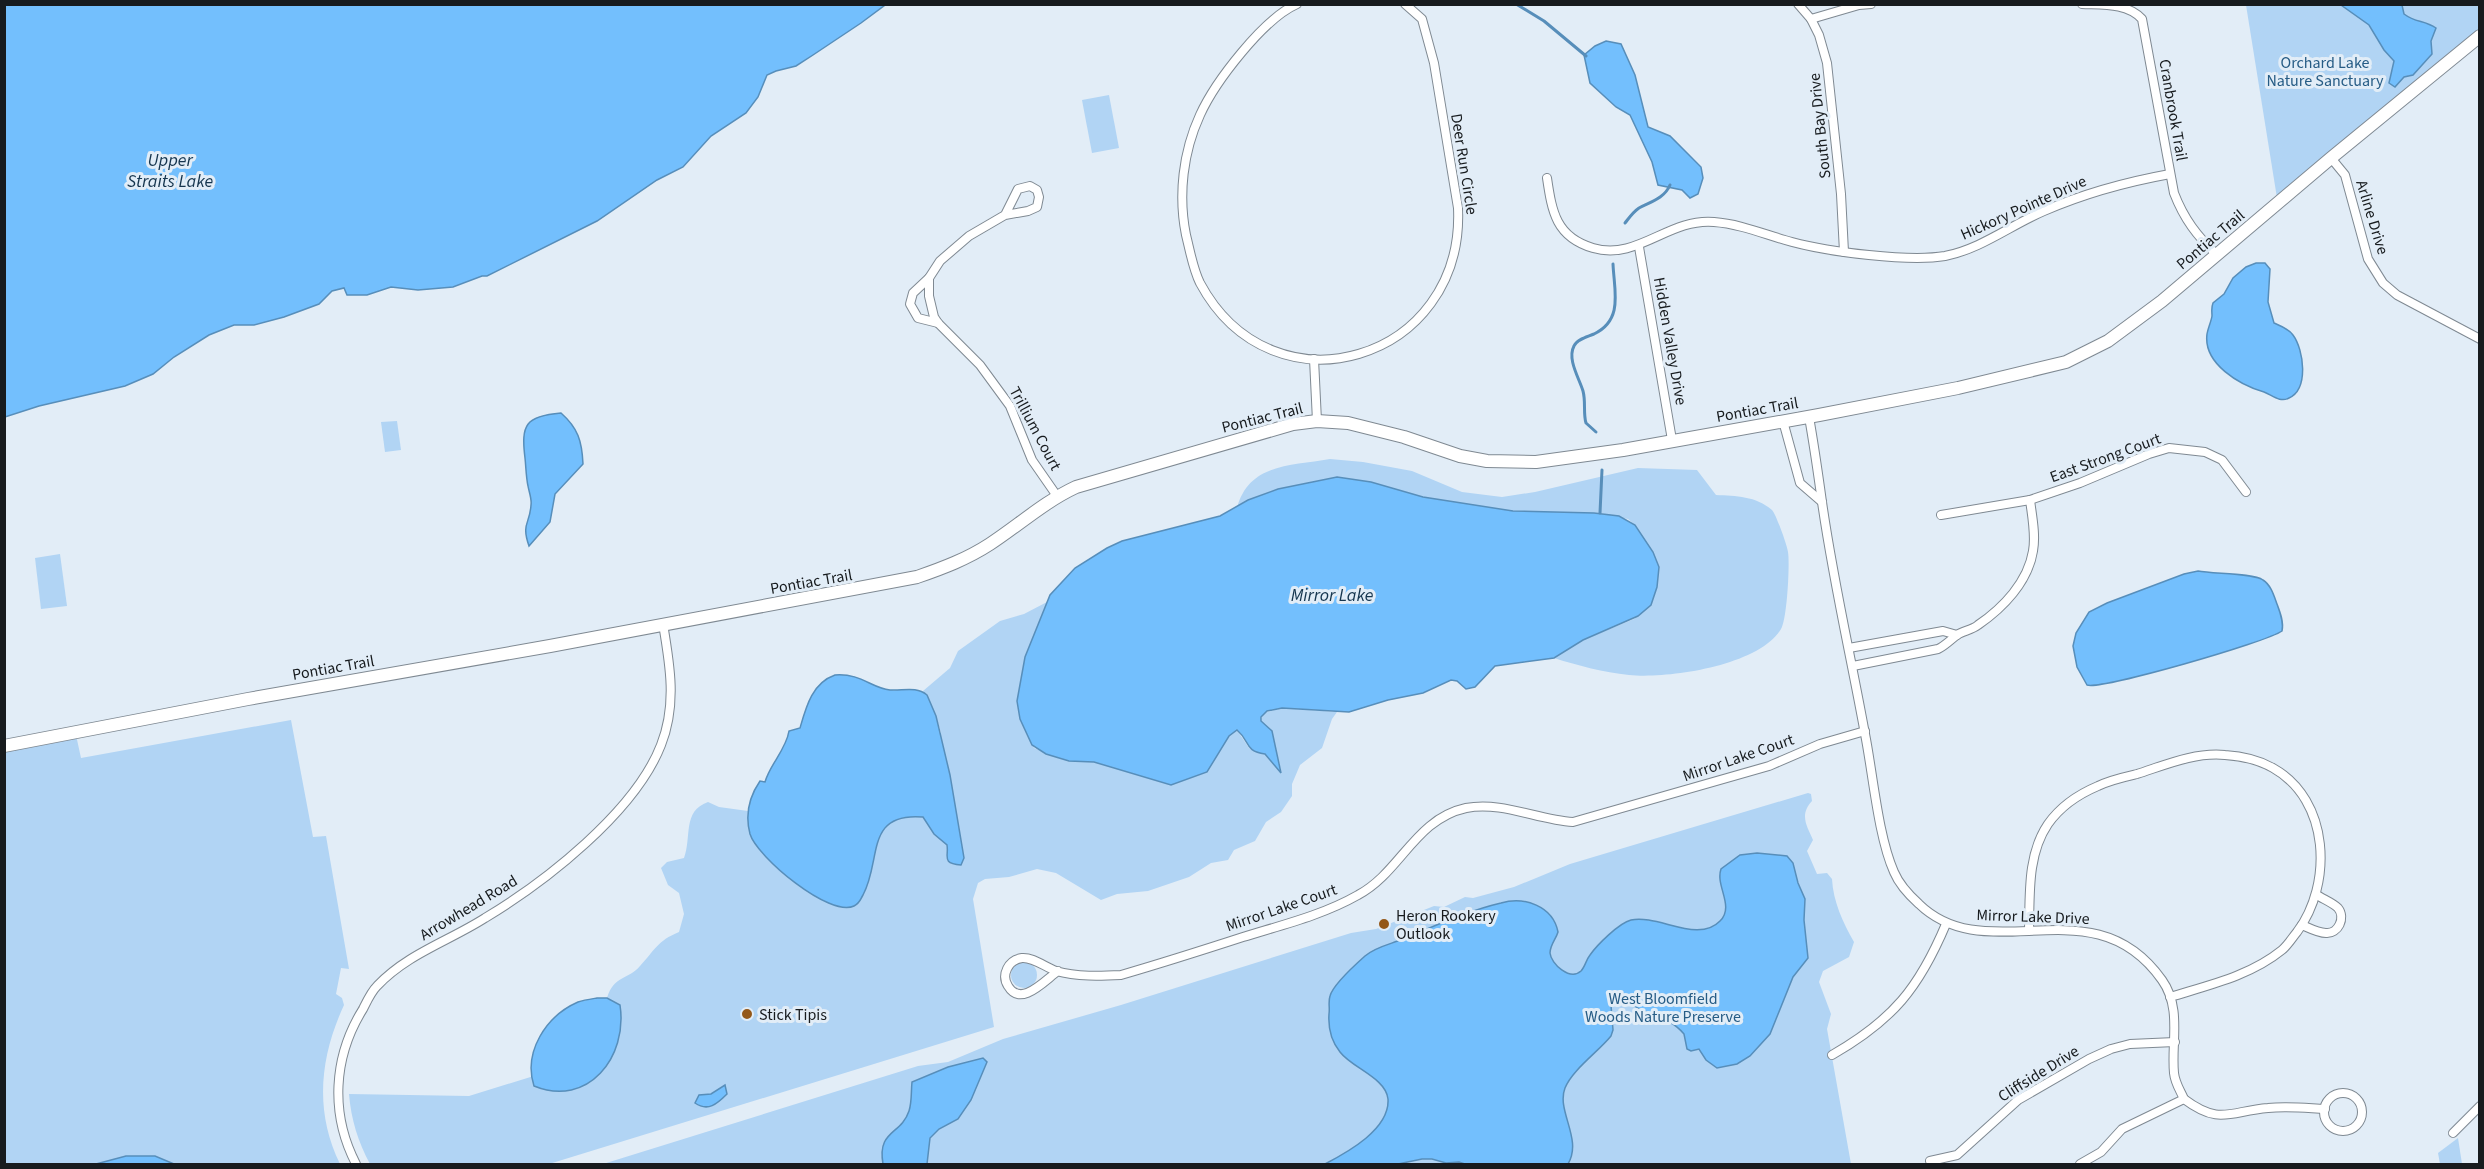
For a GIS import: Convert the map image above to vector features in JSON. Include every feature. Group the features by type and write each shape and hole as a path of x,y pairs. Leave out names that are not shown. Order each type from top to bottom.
{"main road":[{"name":"Pontiac Trail","path":"4,746 248,699 881,585 942,568 989,544 1057,496 1095,481 1293,424 1317,421 1348,423 1404,437 1460,456 1508,463 1566,459 1809,417 1958,388 2066,362 2108,341 2162,301 2480,36"}],"street":[{"name":"Deer Run Circle","path":"1297,4 1282,11 1253,41 1206,102 1186,153 1183,217 1190,254 1199,281 1215,307 1237,329 1257,343 1285,354 1314,359 1359,355 1383,346 1406,332 1433,302 1445,282 1455,255 1460,231 1458,208 1434,63 1422,19 1405,4"},
{"name":"South Bay Drive","path":"1798,4 1811,19 1820,35 1827,63 1841,194 1844,252"},
{"path":"1811,19 1859,5 1871,4"},
{"name":"Cranbrook Trail","path":"2082,4 2110,5 2128,9 2135,12 2142,20 2174,193 2182,215 2198,238 2217,255"},
{"name":"Arline Drive","path":"2331,158 2344,176 2366,252 2382,283 2397,295 2480,339"},
{"name":"Hickory Pointe Drive","path":"1547,178 1551,211 1562,229 1576,241 1594,248 1613,251 1639,247 1660,233 1686,224 1710,221 1735,224 1801,244 1844,252 1925,258 1947,255 1990,240 2043,212 2095,191 2170,174"},
{"name":"Trillium Court","path":"938,323 918,318 910,304 913,293 929,278 950,250 1005,215"},
{"name":"Hidden Valley Drive","path":"1639,247 1672,440"},
{"name":"Trillium Court","path":"929,278 930,303 938,323 968,352 998,387 1019,424 1032,460 1057,496"},
{"path":"1314,359 1317,421"},
{"name":"Mirror Lake Drive","path":"1809,417 1822,502 1886,848 1894,873 1908,893 1921,906 1946,924 1967,929 2100,933 2118,940 2149,964 2162,980 2170,997 2175,1042 2174,1075 2184,1099"},
{"path":"1783,422 1800,483 1822,502"},
{"name":"East Strong Court","path":"1941,515 2030,500 2169,448 2205,452 2222,460 2246,492"},
{"path":"1853,666 1938,649 1957,635 1976,627 1996,611 2023,578 2033,552 2034,524 2030,500"},
{"name":"Arrowhead Road","path":"356,1164 344,1138 339,1117 338,1096 339,1068 345,1042 357,1017 376,987 401,965 484,919 537,883 591,837 635,791 651,766 661,744 672,697 663,624"},
{"path":"1849,648 1943,631 1957,635"},
{"path":"1913,637 1917,654"},
{"name":"Mirror Lake Court","path":"1058,971 1034,991 1024,994 1016,994 1008,988 1005,979 1006,969 1013,961 1023,958 1058,971 1098,976 1121,975 1322,912 1359,895 1379,882 1418,835 1444,817 1465,808 1490,807 1552,821 1573,822 1769,766 1820,744 1865,731"},
{"path":"2029,930 2032,867 2038,843 2049,824 2068,802 2098,785 2193,756 2225,754 2251,759 2272,767 2291,780 2306,801 2317,826 2321,856 2316,895 2302,925 2285,948 2264,963 2241,974 2170,997"},
{"path":"2302,925 2326,933 2332,933 2340,925 2342,919 2338,909 2316,895"},
{"path":"1832,1055 1870,1032 1906,997 1934,951 1946,924"},
{"name":"Cliffside Drive","path":"1930,1161 1957,1155 2018,1100 2111,1048 2130,1044 2175,1042"},
{"path":"2346,1093 2358,1101 2362,1115 2354,1127 2340,1130 2328,1123 2325,1109 2332,1097 2346,1093"},
{"path":"2080,1164 2101,1152 2122,1130 2184,1099 2201,1112 2227,1116 2281,1107 2325,1109"},
{"path":"2453,1133 2480,1106"}],"green space":[{"name":"Orchard Lake Nature Sanctuary","path":"2246,5 2479,5 2479,30 2277,198"},
{"path":"1109,95 1119,148 1092,153 1082,100"},
{"path":"397,421 401,450 385,452 381,422"},
{"path":"1330,459 1363,462 1412,471 1462,492 1502,497 1535,492 1638,468 1697,470 1716,495 1753,499 1766,505 1774,513 1788,552 1788,592 1783,624 1770,642 1753,652 1734,661 1688,672 1666,675 1629,675 1554,658 1583,640 1634,619 1651,605 1657,587 1659,567 1635,525 1628,519 1600,513 1513,511 1423,497 1371,482 1337,477 1278,489 1237,508 1243,493 1251,482 1261,475 1273,469"},
{"path":"60,554 67,606 41,609 35,558"},
{"path":"1047,602 1025,657 1017,701 1020,719 1034,748 1061,759 1094,762 1171,785 1207,772 1229,736 1237,730 1249,748 1265,754 1281,771 1272,731 1261,721 1263,713 1282,708 1337,712 1332,719 1322,748 1300,765 1292,784 1292,796 1281,812 1266,822 1255,841 1234,850 1228,860 1211,863 1189,877 1148,891 1117,894 1101,900 1056,873 1037,869 1009,877 985,879 978,883 973,899 994,1027 549,1164 370,1164 356,1130 349,1094 469,1096 553,1070 611,1000 607,998 613,985 635,970 661,942 679,932 684,914 679,893 668,885 661,868 667,862 684,858 691,818 700,806 708,802 719,807 748,811 748,817 761,848 941,733 936,716 923,691 950,668 958,651 1000,621 1024,614"},
{"path":"291,720 313,837 326,836 349,969 341,968 336,994 342,998 344,1005 330,1044 323,1084 326,1124 340,1164 5,1164 5,748 76,735 81,758"},
{"name":"West Bloomfield Woods Nature Preserve","path":"1811,794 1812,801 1806,811 1805,820 1813,840 1807,851 1817,874 1827,873 1832,879 1839,912 1854,942 1849,957 1823,971 1819,982 1831,1014 1827,1029 1851,1164 603,1164 918,1066 948,1062 1003,1039 1121,1005 1351,933 1376,929 1434,906 1444,907 1465,897 1473,898 1514,887 1570,864"},
{"path":"1024,962 1033,966 1037,975 1033,984 1024,988 1015,984 1011,975 1015,966"},
{"path":"2458,1138 2462,1164 2440,1164 2438,1153"}],"water":[{"name":"Upper Straits Lake","path":"5,4 885,5 796,66 767,75 758,97 746,113 711,136 683,167 657,180 597,221 487,276 453,287 418,290 391,287 367,295 347,295 344,288 332,291 319,304 284,317 254,325 234,325 209,335 174,357 153,374 125,386 39,406 5,417"},
{"path":"2341,5 2402,5 2404,14 2436,28 2431,41 2432,54 2413,75 2404,77 2395,87 2389,83 2394,61 2384,50 2369,25"},
{"path":"1606,41 1621,44 1635,75 1648,127 1670,136 1701,167 1703,178 1698,194 1690,198 1682,190 1658,185 1652,162 1630,115 1616,107 1590,83 1584,55"},
{"path":"2256,263 2265,263 2270,269 2268,302 2274,323 2287,329 2293,335 2302,359 2300,386 2289,398 2282,400 2254,389 2225,372 2211,355 2207,345 2213,303 2224,294 2233,278 2246,267"},
{"path":"561,413 578,436 582,448 583,464 555,494 550,522 529,546 526,528 531,503 524,447 525,430 533,420 549,414"},
{"name":"Mirror Lake","path":"1337,477 1371,482 1423,497 1513,511 1594,513 1619,516 1635,525 1653,552 1659,567 1657,587 1651,605 1638,616 1583,640 1554,658 1495,666 1475,687 1466,689 1457,681 1451,680 1423,693 1388,700 1349,712 1282,708 1267,711 1261,717 1261,721 1272,731 1281,773 1265,754 1254,751 1237,730 1229,736 1207,772 1171,785 1094,762 1069,761 1046,754 1032,745 1020,719 1017,701 1025,657 1050,595 1075,568 1122,541 1220,516 1248,500 1278,489"},
{"path":"2198,571 2251,576 2266,582 2275,598 2281,617 2282,631 2247,645 2184,664 2099,685 2087,685 2077,667 2073,646 2076,633 2089,612 2184,574"},
{"path":"835,675 859,678 883,689 914,690 927,695 936,716 950,775 964,858 961,865 948,861 947,845 934,834 923,817 904,818 891,822 878,841 869,882 858,904 843,907 812,895 780,870 755,844 750,834 748,820 753,793 760,781 765,782 785,744 789,731 800,728 815,690"},
{"path":"1757,853 1787,856 1793,863 1805,899 1804,920 1808,958 1793,977 1770,1034 1750,1056 1737,1064 1717,1068 1706,1060 1699,1049 1691,1051 1687,1049 1684,1034 1675,1025 1627,1001 1616,999 1611,1005 1613,1030 1611,1036 1579,1068 1565,1088 1564,1106 1573,1145 1568,1164 1465,1164 1422,1159 1398,1164 1325,1164 1366,1138 1375,1130 1387,1110 1386,1092 1375,1079 1345,1058 1332,1039 1329,1025 1329,1000 1332,991 1345,975 1369,953 1476,910 1510,901 1519,901 1536,905 1550,916 1558,932 1551,947 1551,957 1562,970 1577,974 1603,940 1631,920 1642,919 1701,930 1720,921 1726,909 1720,882 1721,869 1740,855"},
{"path":"607,998 620,1005 621,1024 618,1043 611,1059 587,1084 571,1090 554,1091 534,1086 531,1073 532,1060 540,1036 547,1026 566,1008 578,1002"},
{"path":"983,1058 987,1062 971,1100 958,1119 939,1129 930,1138 927,1164 883,1164 883,1145 901,1125 909,1111 912,1082 948,1067"},
{"path":"725,1085 727,1094 716,1104 704,1107 695,1103 699,1095 711,1094"},
{"path":"126,1156 155,1156 174,1164 96,1164"}],"waterway":[{"path":"1516,4 1544,21 1586,56"},
{"path":"1625,223 1637,210 1660,197 1670,185"},
{"path":"1596,432 1586,423 1584,395 1574,368 1572,351 1582,338 1594,334 1610,321 1615,304 1613,264"},
{"path":"1600,513 1602,470"}],"place":[{"name":"Heron Rookery Outlook","path":"1384,924"},
{"name":"Stick Tipis","path":"747,1014"}]}
